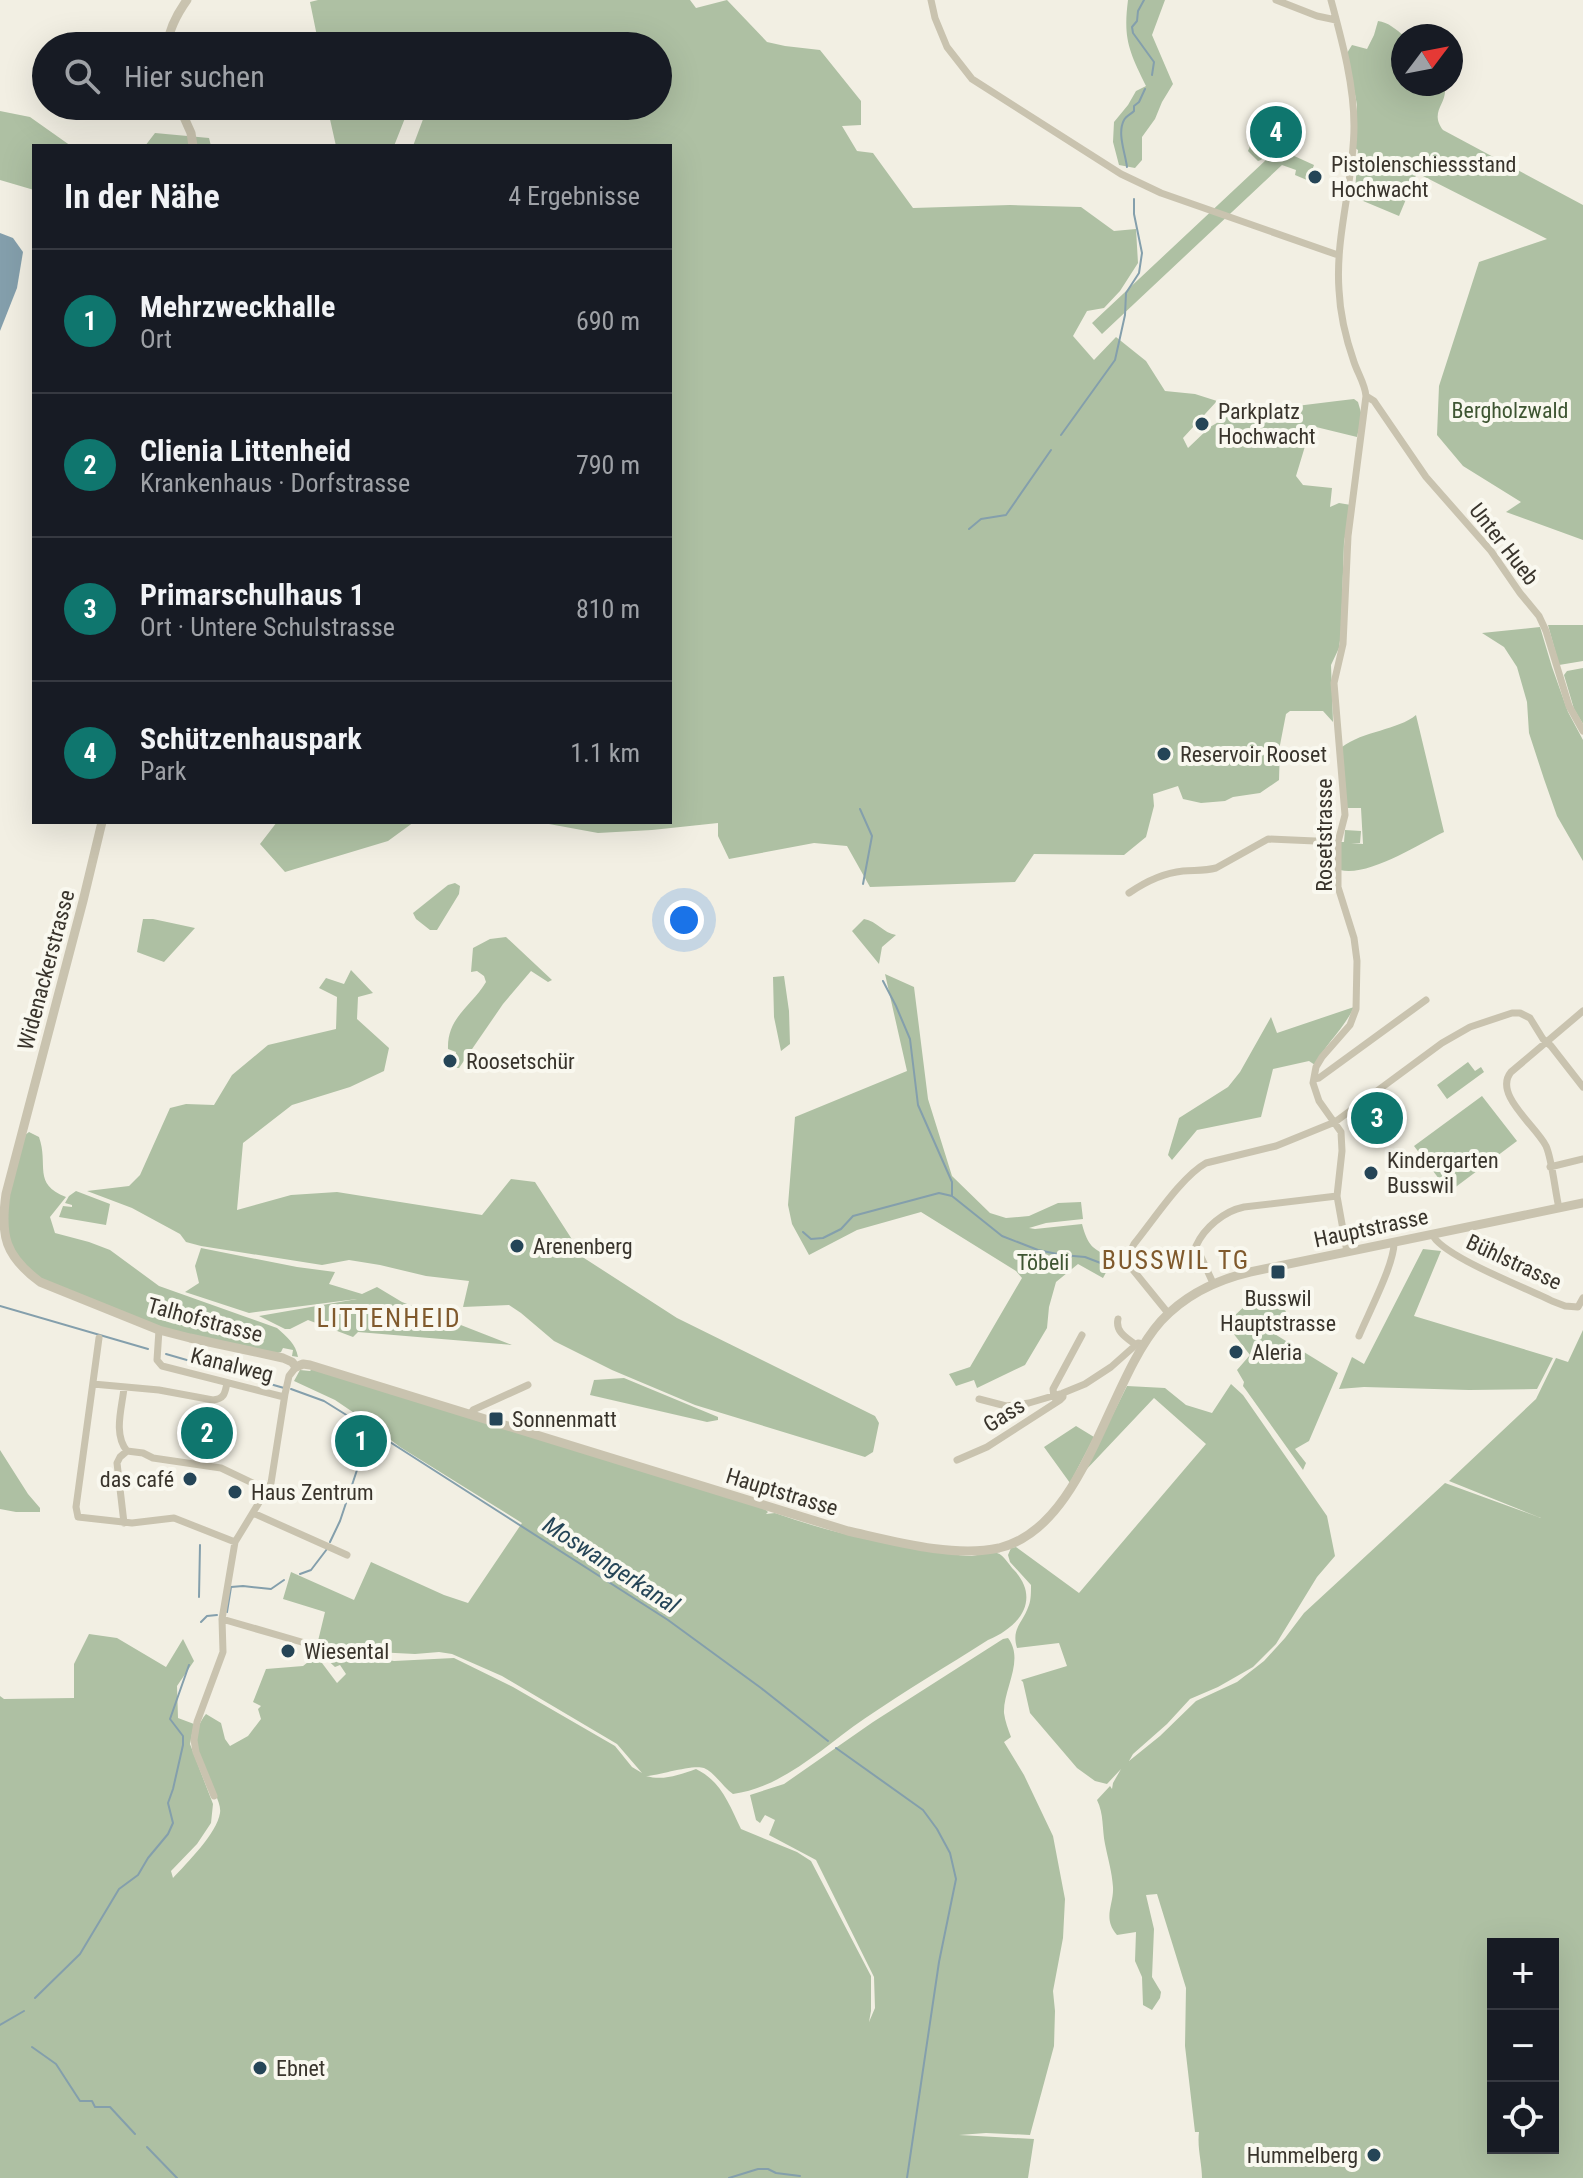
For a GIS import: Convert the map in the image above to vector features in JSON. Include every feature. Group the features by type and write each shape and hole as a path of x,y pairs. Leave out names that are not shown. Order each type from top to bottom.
{"street":[{"path":"169,32 187,0"},
{"path":"931,0 940,33 955,59 972,79 1007,103 1137,184 1338,255"},
{"path":"1276,0 1336,20"},
{"path":"1331,0 1352,94 1354,127 1338,255 1339,292 1347,340 1366,396"},
{"path":"185,120 193,144"},
{"name":"Unter Hueb","path":"1366,396 1374,401 1426,477 1491,551 1539,616 1569,706 1583,731"},
{"name":"Rosetstrasse","path":"1314,1079 1322,1057 1350,1025 1356,1009 1357,961 1351,926 1338,887 1338,842 1345,815 1334,683 1343,644 1348,536 1366,396"},
{"name":"Widenackerstrasse","path":"102,824 6,1194 2,1220 11,1253 24,1270 40,1282 103,1308"},
{"path":"1129,893 1146,881 1181,871 1216,868 1268,839 1338,842"},
{"path":"1347,1252 1337,1196 1341,1132 1314,1092 1314,1079 1426,1000"},
{"path":"1559,1208 1545,1144 1507,1093 1505,1081 1511,1072 1583,1011"},
{"path":"1168,1313 1129,1265 1128,1256 1134,1244 1191,1174 1206,1163 1276,1146 1335,1122 1442,1043 1470,1027 1512,1013 1530,1018 1583,1087"},
{"path":"1550,1167 1583,1159"},
{"path":"1213,1283 1196,1246 1197,1241 1224,1215 1244,1207 1337,1196"},
{"name":"Hauptstrasse","path":"296,1367 310,1365 848,1531 927,1547 990,1549 1027,1535 1047,1517 1066,1494 1088,1457 1140,1344 1168,1313 1213,1283 1241,1274 1583,1203"},
{"name":"Bühlstrasse","path":"1432,1234 1437,1243 1467,1262 1552,1301 1581,1310 1583,1298"},
{"path":"1359,1336 1390,1263 1394,1242"},
{"name":"Talhofstrasse","path":"103,1308 159,1330 283,1358 296,1367"},
{"path":"979,1399 1006,1406 1054,1397 1079,1388 1140,1344 1120,1332 1118,1319"},
{"name":"Kanalweg","path":"159,1330 157,1360 162,1366 284,1395"},
{"path":"1054,1397 1053,1389 1082,1335"},
{"path":"99,1338 77,1514 80,1518 124,1523 174,1518 235,1542"},
{"path":"214,1796 196,1752 197,1722 223,1652 222,1619 235,1542 272,1478 284,1395 296,1367"},
{"path":"93,1384 159,1390 213,1400 221,1399 227,1383"},
{"path":"470,1414 528,1385"},
{"path":"124,1388 119,1432 127,1451 221,1468 267,1490"},
{"name":"Gass","path":"957,1460 999,1439 1060,1400 1063,1393"},
{"path":"124,1523 117,1463 127,1451"},
{"path":"253,1513 347,1555"},
{"path":"222,1619 305,1643"}],"green space":[{"path":"690,0 696,8 727,0 767,42 820,50 861,101 861,125 842,126 857,151 873,153 913,208 1010,205 1081,207 1114,231 1136,229 1138,263 1120,291 1104,308 1087,311 1073,336 1094,360 1116,337 1146,361 1165,391 1195,394 1217,401 1183,438 1188,448 1210,427 1232,414 1354,399 1358,402 1362,416 1357,437 1316,427 1306,443 1296,476 1303,485 1332,488 1330,507 1339,503 1351,505 1344,542 1341,633 1339,648 1331,665 1333,722 1323,711 1290,711 1286,714 1280,745 1279,780 1260,793 1201,803 1183,799 1178,786 1153,794 1154,806 1146,837 1124,855 1034,854 1015,882 870,887 847,846 814,843 729,859 718,836 718,823 598,833 549,824 672,824 672,144 414,144 423,120 672,120 672,32 316,32 310,2"},
{"path":"1128,0 1165,0 1152,35 1173,84 1142,137 1142,160 1135,168 1119,165 1113,142 1114,122 1136,91 1146,86 1129,44 1126,25"},
{"name":"Bergholzwald","path":"1378,21 1391,26 1391,96 1444,96 1438,112 1443,130 1583,205 1583,540 1506,512 1521,502 1463,466 1437,435 1439,386 1479,262 1547,239 1417,173 1399,216 1356,198 1357,105 1347,53 1352,45 1367,49"},
{"path":"1284,106 1299,130 1281,138 1272,147 1277,149 1282,144 1292,155 1314,165 1310,176 1316,179 1314,183 1295,175 1296,170 1282,165 1102,334 1092,323 1267,159 1271,148 1258,161 1248,151 1267,118"},
{"path":"0,111 30,117 68,144 32,144 32,189 0,180"},
{"path":"330,120 404,120 395,144 336,144"},
{"path":"155,133 209,138 210,144 147,144"},
{"path":"1548,625 1583,625 1583,661 1559,665"},
{"path":"1540,627 1568,712 1583,740 1583,861 1557,816 1544,779 1529,733 1527,702 1517,667 1504,647 1482,633"},
{"path":"1583,668 1583,724 1574,709 1564,675 1567,671"},
{"path":"1416,715 1444,832 1378,864 1364,869 1340,870 1341,842 1344,842 1345,830 1361,831 1360,843 1351,843 1363,844 1361,808 1347,808 1342,747"},
{"path":"275,824 411,824 388,841 285,872 260,844"},
{"path":"455,883 460,886 459,894 437,930 430,930 413,913 448,885"},
{"path":"143,919 195,928 164,962 137,952"},
{"path":"864,919 896,935 882,947 879,964 852,931"},
{"path":"506,937 552,980 548,982 531,971 503,1004 459,1068 454,1068 456,1052 448,1049 451,1029 486,982 477,971 471,972 473,948 490,939"},
{"path":"351,970 373,993 358,997 357,1019 389,1048 384,1071 350,1087 292,1105 243,1143 237,1210 291,1195 337,1192 482,1215 511,1179 535,1182 584,1258 677,1318 875,1416 879,1423 873,1452 865,1457 695,1405 612,1370 554,1341 509,1305 463,1307 469,1281 426,1276 349,1260 322,1265 201,1246 186,1242 180,1234 132,1208 87,1191 129,1186 140,1175 170,1108 186,1104 214,1105 232,1075 268,1045 336,1029 337,997 319,988 326,978 344,984"},
{"name":"Töbeli","path":"885,974 914,987 928,1099 952,1176 990,1213 1006,1218 1029,1216 1058,1203 1081,1202 1083,1219 1029,1228 1082,1224 1092,1246 1113,1258 1114,1263 1103,1278 1078,1264 1056,1282 1047,1328 1025,1365 977,1388 974,1380 956,1386 949,1374 970,1367 1022,1278 1016,1271 921,1212 857,1230 809,1255 792,1224 788,1205 795,1117 907,1071"},
{"path":"784,976 790,1044 781,1051 774,1017 773,977"},
{"path":"1354,1007 1315,1065 1309,1061 1273,1069 1261,1117 1197,1130 1172,1160 1168,1155 1179,1118 1228,1087 1271,1017 1277,1033"},
{"path":"1468,1062 1475,1071 1481,1067 1484,1072 1447,1099 1437,1085"},
{"path":"1482,1096 1517,1141 1449,1192 1414,1146"},
{"path":"29,1132 39,1137 45,1180 55,1192 66,1197 50,1217 55,1233 110,1250 159,1286 277,1328 293,1344 298,1357 292,1356 293,1350 283,1348 274,1354 171,1331 33,1274 16,1256 1,1223 25,1135"},
{"path":"76,1191 110,1204 106,1225 59,1217 63,1206 72,1207 65,1203"},
{"path":"201,1248 335,1272 329,1284 362,1294 377,1287 402,1302 512,1345 358,1332 353,1337 308,1320 285,1329 259,1316 357,1299 249,1313 185,1292 199,1283 195,1266"},
{"path":"1423,1249 1441,1251 1414,1316 1553,1358 1537,1389 1339,1389 1352,1357 1364,1364"},
{"path":"1257,1294 1286,1311 1273,1333 1338,1373 1309,1441 1295,1449 1306,1463 1303,1470 1243,1386 1237,1370 1250,1355 1226,1324"},
{"path":"1583,1330 1583,2178 1202,2178 1199,2132 1195,2132 1185,2046 1186,1988 1157,1894 1146,1895 1154,1929 1152,1977 1161,1992 1152,2010 1143,2005 1142,1977 1135,1961 1136,1932 1117,1935 1110,1923 1112,1881 1097,1800 1110,1786 1112,1789 1121,1769 1107,1784 1095,1781 1077,1768 1030,1713 1021,1680 1067,1666 1059,1643 1017,1648 1017,1630 1030,1603 1031,1585 1010,1562 1008,1555 1011,1548 1016,1547 1079,1593 1206,1444 1154,1398 1084,1472 1127,1386 1165,1388 1186,1405 1212,1413 1231,1384 1243,1395 1327,1516 1335,1556 1317,1577 1276,1644 1253,1667 1190,1699 1129,1761 1196,1701 1237,1682 1264,1661 1304,1613 1445,1483 1541,1518 1449,1481 1536,1399 1556,1358 1568,1362"},
{"path":"312,1369 765,1509 766,1514 775,1513 839,1533 904,1547 966,1556 997,1553 1004,1558 1026,1591 1023,1611 1009,1628 879,1709 786,1775 752,1790 733,1794 704,1768 692,1767 646,1776 665,1778 696,1769 718,1787 741,1829 811,1861 871,1976 869,2022 875,2008 874,1977 816,1860 769,1835 775,1820 765,1815 760,1823 756,1820 750,1795 784,1784 873,1722 1008,1638 1013,1647 1014,1665 1004,1713 1011,1737 1004,1742 1024,1775 1053,1836 1065,1899 1063,1938 1053,1991 1054,2046 1030,2135 959,2135 1034,2139 1028,2178 0,2178 0,1696 4,1699 74,1698 74,1664 89,1634 117,1638 166,1667 183,1639 194,1661 177,1686 178,1718 194,1724 190,1744 213,1804 211,1823 197,1844 171,1871 173,1878 208,1838 220,1813 197,1744 200,1724 206,1714 221,1723 230,1746 248,1736 261,1719 258,1709 261,1706 253,1702 266,1669 303,1666 312,1659 319,1659 337,1683 346,1674 340,1665 335,1667 317,1647 394,1661 454,1658 513,1687 615,1746 632,1767 642,1773 617,1744 502,1676 452,1654 356,1651 318,1641 325,1612 283,1599 291,1572 354,1600 371,1562 468,1603 522,1523 400,1447 335,1400 294,1381 300,1370"},
{"path":"624,1378 718,1417 718,1420 707,1422 590,1395 594,1380"},
{"path":"1076,1426 1094,1437 1070,1483 1044,1447"},
{"path":"0,1450 40,1508 40,1512 0,1509"}],"water":[{"path":"0,233 13,238 23,252 17,288 0,331"}],"waterway":[{"path":"1144,0 1132,27 1154,62 1152,75"},
{"path":"1127,167 1121,137 1122,125 1134,111 1145,89"},
{"path":"1061,435 1115,360 1125,315 1126,293 1139,273 1142,253 1134,199"},
{"path":"969,529 981,519 1006,515 1051,450"},
{"path":"860,809 872,836 863,884"},
{"path":"883,981 910,1039 918,1105 952,1182 952,1196 1002,1236 1038,1250 1085,1257 1111,1267"},
{"path":"803,1232 811,1239 823,1238 841,1229 853,1216 939,1193 952,1196"},
{"name":"Moswangerkanal","path":"0,1306 148,1349"},
{"path":"166,1354 284,1388"},
{"path":"291,1389 324,1401 356,1421"},
{"name":"Moswangerkanal","path":"368,1428 668,1620 828,1741"},
{"path":"330,1542 358,1467 373,1457"},
{"path":"199,1597 200,1545"},
{"path":"300,1574 311,1570 327,1549"},
{"path":"227,1612 231,1587 271,1589 284,1580"},
{"path":"201,1622 207,1616 217,1615"},
{"path":"35,1998 80,1954 119,1889 138,1875 168,1834 173,1823 168,1803 183,1745 183,1736 170,1719 189,1665"},
{"name":"Moswangerkanal","path":"836,1748 923,1810 950,1853 956,1879 939,1962 907,2178"},
{"path":"0,2025 24,2011"},
{"path":"32,2047 56,2064 80,2101 92,2101 95,2107 110,2107 135,2134"},
{"path":"147,2147 177,2178"},
{"path":"729,2178 758,2169 800,2176"}],"place":[{"name":"Schützenhauspark","path":"1276,132"},
{"name":"Pistolenschiessstand Hochwacht","path":"1315,177"},
{"name":"Parkplatz Hochwacht","path":"1202,424"},
{"name":"Reservoir Rooset","path":"1164,754"},
{"name":"Roosetschür","path":"450,1061"},
{"name":"Primarschulhaus 1","path":"1377,1118"},
{"name":"Kindergarten Busswil","path":"1371,1173"},
{"name":"Arenenberg","path":"517,1246"},
{"name":"Busswil Hauptstrasse","path":"1278,1272"},
{"name":"Aleria","path":"1236,1352"},
{"name":"Sonnenmatt","path":"496,1419"},
{"name":"Clienia Littenheid","path":"207,1433"},
{"name":"Mehrzweckhalle","path":"361,1441"},
{"name":"das café","path":"190,1479"},
{"name":"Haus Zentrum","path":"235,1492"},
{"name":"Wiesental","path":"288,1651"},
{"name":"Ebnet","path":"260,2068"},
{"name":"Hummelberg","path":"1374,2155"}],"district":[{"name":"BUSSWIL TG","path":"1176,1260"},
{"name":"LITTENHEID","path":"389,1318"}]}
